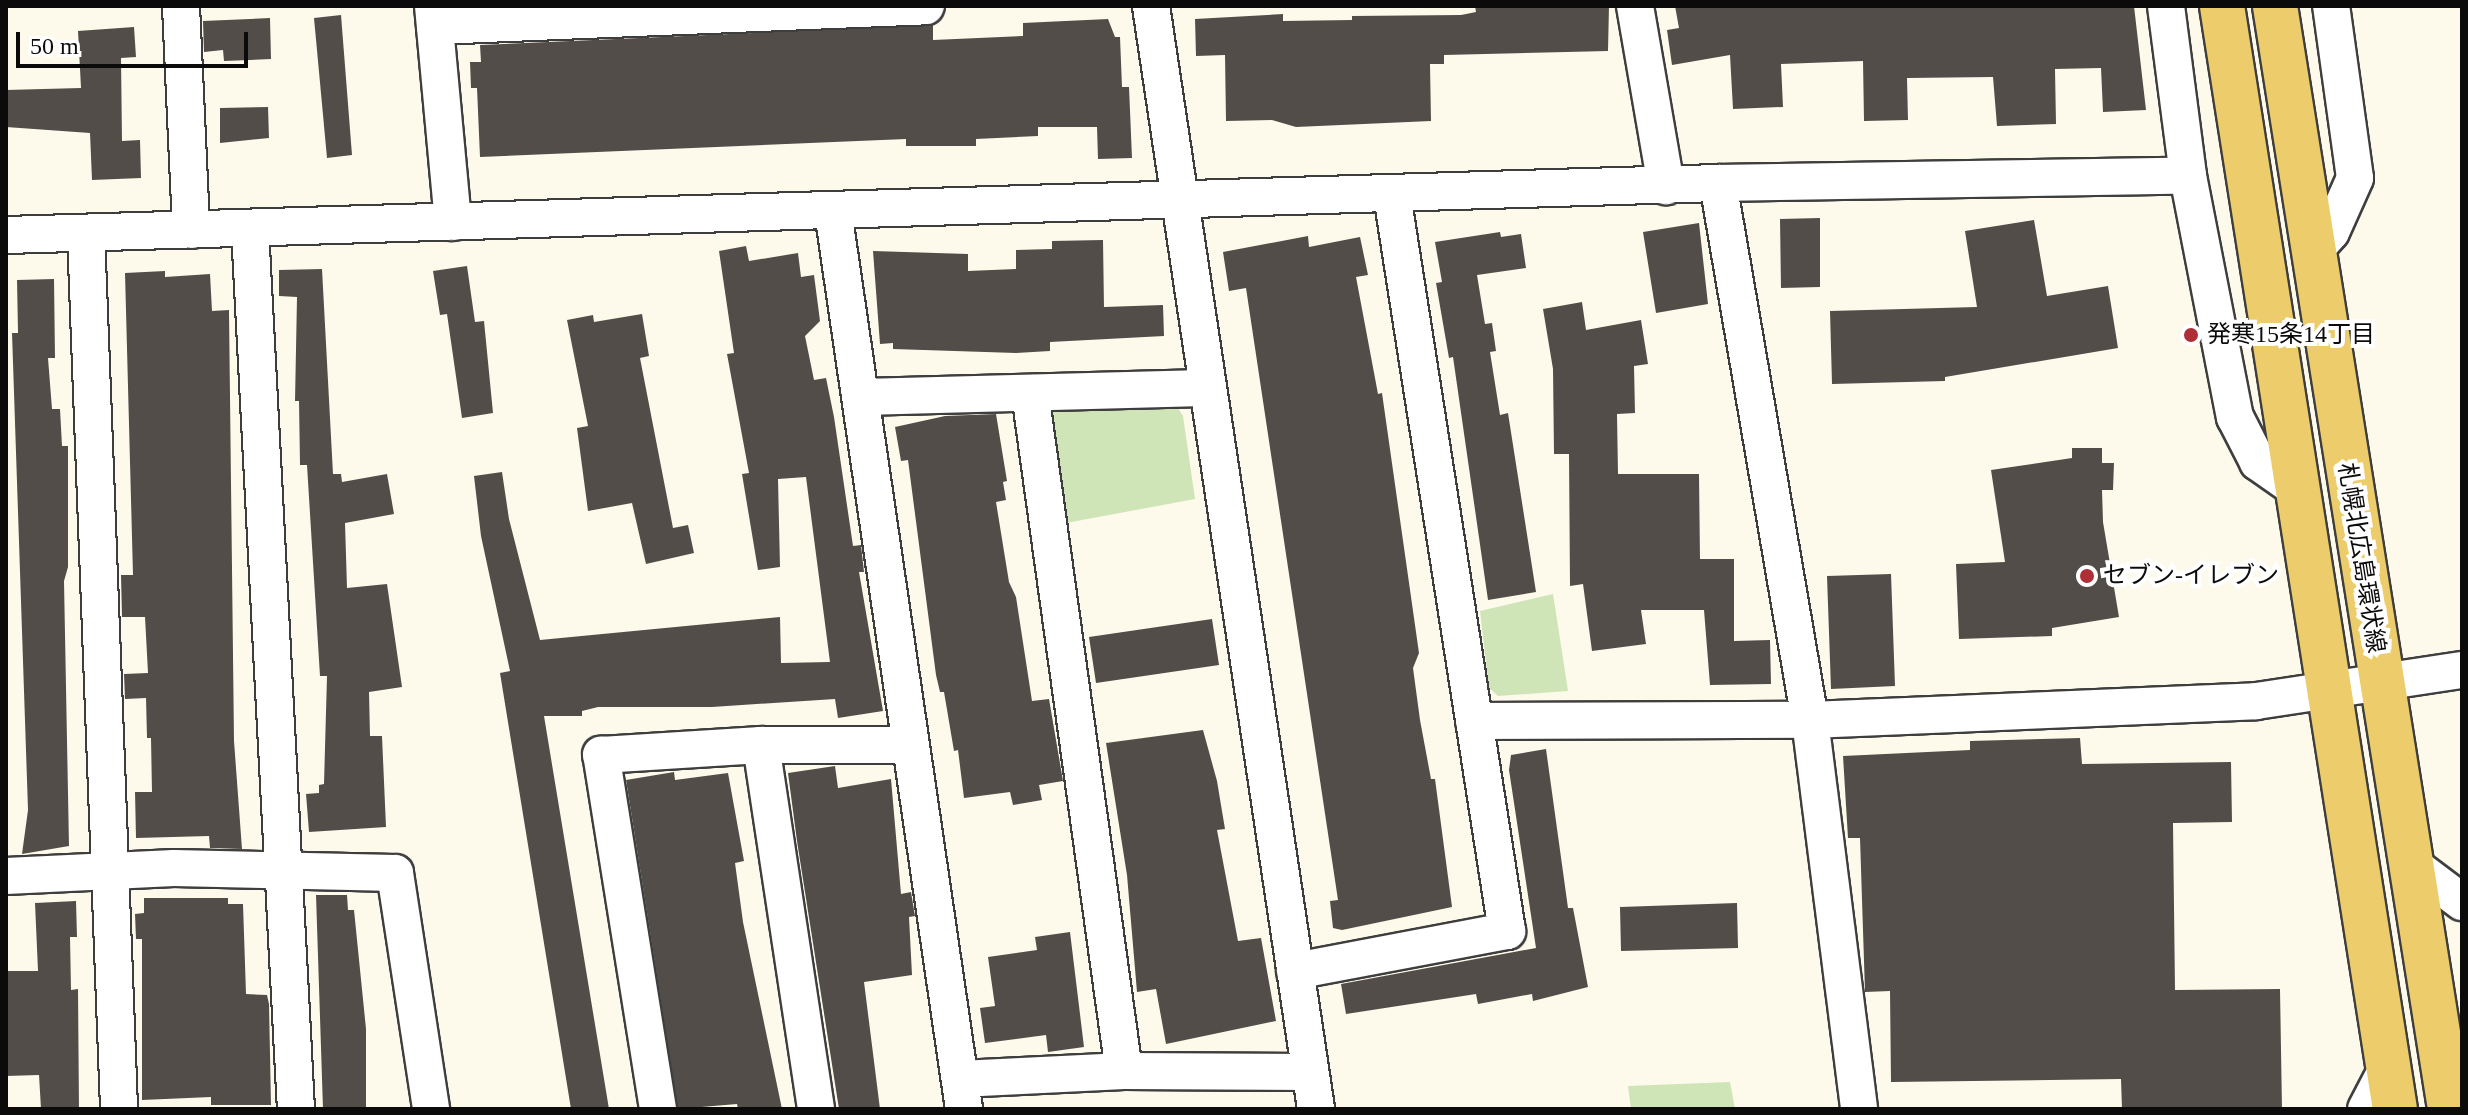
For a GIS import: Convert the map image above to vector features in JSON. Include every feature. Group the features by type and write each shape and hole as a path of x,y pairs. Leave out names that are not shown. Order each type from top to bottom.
{"main road":[{"path":"2222,6 2395,1109"},
{"name":"札幌北広島環状線","path":"2275,6 2450,1109"}],"street":[{"path":"181,6 191,230"},
{"path":"453,222 434,16 926,6"},
{"path":"1151,6 1205,388 1316,1109"},
{"path":"1635,6 1666,186"},
{"path":"2166,6 2188,176 2235,417 2258,462 2298,490"},
{"path":"2312,253 2331,232 2355,178 2331,6"},
{"path":"6,235 1718,183 2188,176"},
{"path":"1718,183 1810,720 1859,1109"},
{"path":"1295,971 1507,931 1392,195"},
{"path":"833,211 962,1094 1124,1071 1310,1072"},
{"path":"250,229 286,869 296,1109"},
{"path":"86,233 119,1109"},
{"path":"861,397 1205,388"},
{"path":"1030,393 1124,1071"},
{"path":"1474,721 1810,720 2256,701 2462,670"},
{"path":"658,1109 601,755 761,745 910,745"},
{"path":"761,745 816,1109"},
{"path":"2410,863 2462,902"},
{"path":"6,876 286,869 395,873 431,1109"},
{"path":"2366,1109 2388,1067"}],"green space":[{"path":"1173,400 1183,416 1195,499 1066,523 1043,418 1055,407"},
{"path":"1553,594 1568,691 1498,696 1489,688 1480,611"},
{"path":"1730,1082 1735,1109 1631,1109 1628,1086"}],"building":[{"path":"1475,6 1609,6 1608,51 1444,55 1444,64 1430,64 1431,121 1296,127 1272,120 1226,121 1225,55 1196,56 1195,19 1283,14 1283,21 1352,20 1352,16 1461,15 1476,12"},
{"path":"1675,6 2134,6 2146,110 2103,112 2101,68 2055,69 2056,124 1997,126 1993,77 1907,78 1908,120 1864,121 1863,61 1781,64 1783,107 1733,109 1730,55 1672,65 1667,30 1679,28"},
{"path":"341,15 352,155 327,158 314,18"},
{"path":"270,18 271,59 224,61 223,50 204,52 203,21"},
{"path":"1108,19 1115,37 1120,37 1122,87 1129,87 1132,158 1098,159 1097,127 1038,127 1038,136 976,139 976,146 906,146 906,139 480,157 477,88 471,88 470,62 481,62 480,45 933,25 933,40 1023,36 1023,23"},
{"path":"134,27 136,57 121,58 122,141 140,140 141,178 92,180 90,133 6,127 6,90 81,88 78,31"},
{"path":"268,107 269,138 220,143 220,108"},
{"path":"1820,218 1820,287 1781,288 1780,219"},
{"path":"2034,220 2047,296 2108,286 2118,348 1945,377 1945,381 1832,384 1830,311 1977,307 1965,231"},
{"path":"1699,223 1708,304 1656,313 1643,232"},
{"path":"1500,232 1501,237 1521,234 1526,268 1477,275 1485,324 1492,323 1496,351 1490,352 1500,415 1508,413 1536,592 1488,600 1453,357 1449,358 1436,283 1442,282 1435,242"},
{"path":"1308,236 1309,247 1360,237 1368,275 1356,277 1378,394 1382,393 1419,653 1413,668 1420,720 1431,779 1435,779 1452,907 1342,930 1333,928 1330,901 1338,900 1246,288 1229,291 1223,252"},
{"path":"1103,240 1104,307 1163,305 1164,336 1050,342 1050,351 1016,353 893,349 893,343 880,344 873,251 968,254 968,271 1016,269 1016,250 1052,249 1052,241"},
{"path":"746,246 749,261 798,253 801,277 814,275 820,321 805,336 814,380 826,378 853,546 861,545 864,572 859,572 883,711 838,718 835,699 712,707 598,707 582,711 582,716 544,716 609,1109 571,1109 500,673 510,671 481,536 474,476 502,472 509,519 540,640 780,617 781,663 830,662 806,477 778,479 780,567 758,570 742,474 749,473 727,354 734,353 719,251"},
{"path":"467,266 475,322 484,321 493,413 462,418 447,314 440,315 433,271"},
{"path":"322,269 333,474 341,474 342,482 387,474 394,514 345,523 347,588 387,584 402,687 369,692 370,736 382,736 386,827 309,832 306,794 319,793 319,785 324,784 327,676 320,676 307,465 300,465 299,401 295,401 297,297 279,296 279,270"},
{"path":"165,271 165,277 210,274 212,311 229,310 234,741 242,849 210,848 209,836 136,838 135,792 152,792 151,738 147,738 146,698 125,699 124,674 148,673 145,617 122,617 121,575 133,575 125,273"},
{"path":"54,279 55,358 48,358 52,409 60,409 62,446 68,446 68,567 64,581 69,846 22,854 28,810 12,333 18,333 17,280"},
{"path":"1582,302 1586,330 1641,320 1648,364 1634,366 1635,413 1617,414 1618,474 1699,474 1700,559 1734,559 1734,641 1770,640 1771,684 1710,685 1704,610 1641,610 1646,644 1592,651 1583,584 1570,586 1569,454 1554,454 1553,369 1543,309"},
{"path":"642,314 649,356 640,358 673,528 688,525 694,553 646,564 632,503 588,511 577,428 588,426 567,320 593,315 594,322"},
{"path":"996,414 1007,481 1003,482 1006,500 996,502 1009,582 1016,597 1032,701 1049,699 1063,781 1039,785 1042,800 1013,805 1010,792 964,798 958,750 954,751 944,692 940,692 936,675 908,460 901,461 895,427 945,416"},
{"path":"2072,448 2102,448 2102,463 2114,463 2113,490 2102,490 2103,522 2119,617 2052,628 2052,636 1959,639 1956,564 2005,562 1991,470 2072,458"},
{"path":"1891,574 1895,686 1831,689 1827,576"},
{"path":"1212,619 1219,665 1096,683 1089,637"},
{"path":"1203,730 1217,781 1225,829 1217,830 1238,941 1261,938 1276,1021 1166,1044 1156,989 1137,992 1127,875 1106,743"},
{"path":"2080,738 2082,764 2231,762 2232,822 2173,823 2175,990 2280,989 2282,1109 2122,1109 2121,1079 1891,1082 1890,991 1865,992 1860,838 1848,838 1843,756 1970,750 1970,741"},
{"path":"1546,749 1568,908 1573,908 1588,987 1533,1001 1532,994 1478,1004 1476,994 1346,1014 1341,984 1536,948 1509,770 1511,755"},
{"path":"835,766 838,788 891,779 901,894 911,892 915,916 909,917 912,975 864,982 880,1109 839,1109 788,773"},
{"path":"674,772 675,780 728,773 744,861 735,863 743,922 782,1109 738,1109 737,1104 678,1109 626,780"},
{"path":"316,895 347,895 348,910 354,910 366,1029 366,1109 323,1109"},
{"path":"144,898 228,898 228,904 243,904 246,994 267,995 269,1004 271,1105 211,1105 211,1097 142,1100 142,939 136,939 135,914 144,913"},
{"path":"76,901 77,937 70,937 71,990 78,989 79,1109 41,1109 39,1075 6,1076 6,971 38,971 35,903"},
{"path":"1737,903 1738,948 1621,951 1620,907"},
{"path":"1070,932 1084,1047 1048,1052 1046,1035 985,1043 980,1008 995,1006 988,957 1037,950 1035,937"}],"place":[{"name":"発寒15条14丁目","path":"2191,335"},
{"name":"セブン-イレブン","path":"2087,576"}]}
